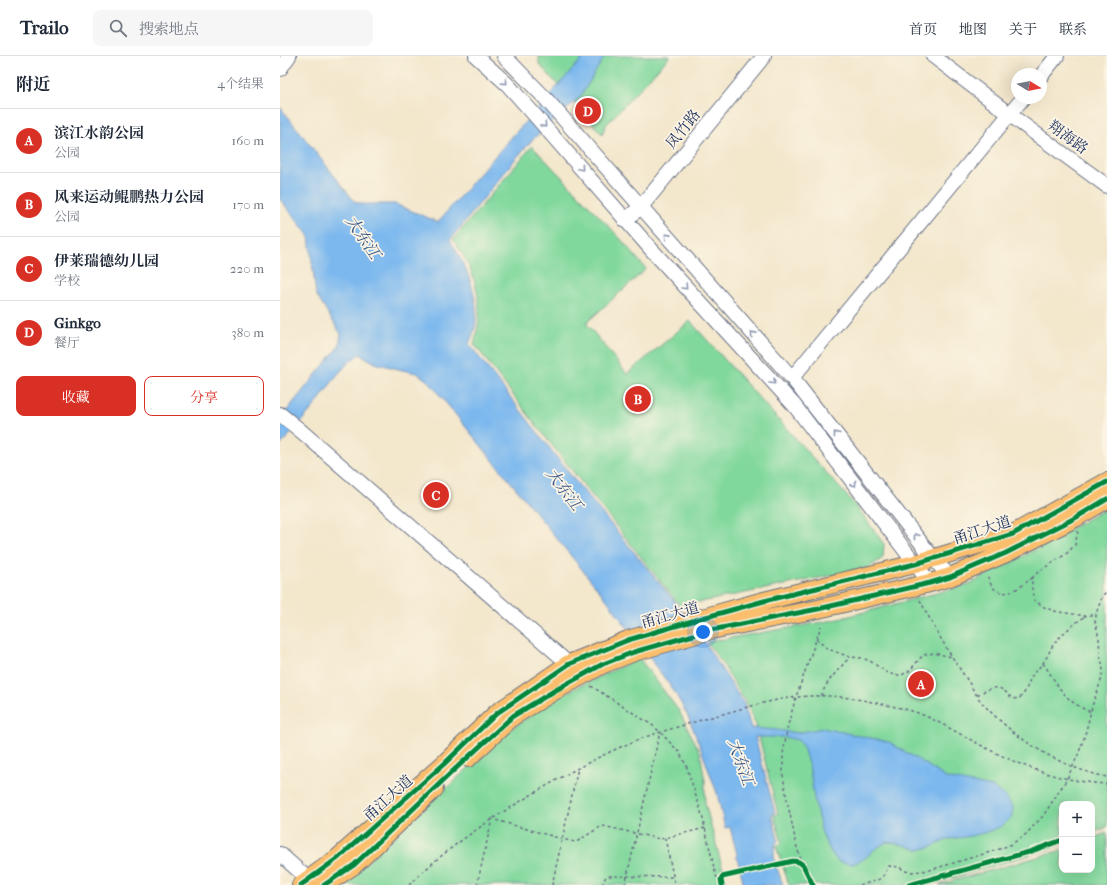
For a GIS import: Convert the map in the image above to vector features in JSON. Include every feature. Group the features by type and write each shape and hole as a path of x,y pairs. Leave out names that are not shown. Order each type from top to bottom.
{"main road":[{"name":"甬江大道","path":"312,883 444,764 497,713 569,664 708,624 764,601 915,564 1013,534 1107,482"},
{"name":"甬江大道","path":"708,624 818,609 950,577 1006,553 1075,518 1107,499"},
{"name":"甬江大道","path":"312,883 354,865 513,716 603,664 634,652 641,643"}],"street":[{"path":"280,69 289,56"},
{"path":"476,56 507,84 556,138 625,220 794,405 915,564 922,585"},
{"path":"505,56 546,99 792,378 933,558 950,577"},
{"name":"凤竹路","path":"625,220 641,207 764,56"},
{"name":"翔海路","path":"933,56 1107,186"},
{"path":"1047,68 1057,56"},
{"path":"792,378 1018,104"},
{"path":"280,414 569,664"},
{"path":"280,854 312,883"}],"path":[{"path":"988,577 993,588 1000,593 1009,593 1066,554 1075,545 1078,532"},
{"path":"1032,578 1034,600 1044,607 1054,611 1085,616 1096,614"},
{"path":"922,585 952,657 984,706 1036,749 1073,767 1107,777"},
{"path":"860,885 881,878 889,866 898,867 905,871 912,872 930,870 997,850 1012,844 1025,835 1043,816 1068,780 1085,735 1090,712 1102,678 1103,667 1095,621 1102,597 1107,590"},
{"path":"977,695 991,687 999,688 1006,692 1011,698 1018,699 1025,693 1033,673 1043,663 1059,639 1068,629 1085,616"},
{"path":"804,868 797,848 787,800 783,775 783,754 788,725 796,697 821,626"},
{"path":"816,640 828,649 850,657 862,658 870,661 886,672 894,675 902,675 910,670 923,655 934,653 952,657"},
{"path":"821,696 823,689 831,677 850,657"},
{"path":"1043,663 1060,691 1068,699 1090,712"},
{"path":"590,686 652,725 679,752 686,765 702,814 716,876 722,881 728,876"},
{"path":"409,885 448,851 492,819 563,775 602,755 660,732 680,726 758,704 796,697 848,697 916,712 938,722 991,751 1024,766 1068,780 1107,784"},
{"path":"625,885 660,732"},
{"path":"552,885 578,768"},
{"path":"492,819 575,842 603,826 660,839 705,828"},
{"path":"477,885 492,819"},
{"path":"665,838 675,885"},
{"path":"792,861 799,862 804,868"},
{"path":"602,885 605,878 608,876 673,876"}],"green space":[{"path":"539,56 670,56 606,125 602,134 539,64"},
{"path":"532,146 619,237 646,269 586,323 627,374 690,321 856,506 884,544 883,558 868,568 686,605 680,605 675,600 536,425 474,344 479,316 477,290 468,264 453,240"},
{"path":"1107,508 1107,827 1095,832 1095,801 1059,801 1059,845 1049,849 929,885 789,885 776,846 782,843 774,815 778,814 760,741 757,735 756,725 747,705 722,663 707,642 834,620 967,585 1052,541"},
{"path":"639,658 679,711 700,752 705,781 705,803 727,885 340,885 353,875 507,732 555,698"},
{"path":"1107,833 1107,885 939,885 1059,851 1059,873 1095,873 1095,837"}],"water":[{"name":"大东江","path":"584,56 605,56 580,97 533,139 450,240 461,260 474,292 476,315 475,327 469,344 573,478 675,602 705,643 744,704 751,728 796,733 823,728 889,742 946,778 993,787 1007,798 1013,808 1011,818 1002,826 984,833 949,839 931,847 918,850 904,845 887,842 876,848 864,859 853,864 839,862 826,843 821,830 810,770 803,747 798,740 784,737 755,737 775,813 772,815 778,840 775,845 774,856 783,885 744,885 730,827 725,828 717,793 701,749 687,714 674,691 607,600 429,382 417,373 375,363 360,354 350,361 337,375 317,403 280,446 280,419 339,346 341,334 316,295 309,236 280,199 280,107 355,202 363,204 395,204 438,222"}],"cycle path":[{"path":"301,885 338,858 444,764 497,713 569,664 628,640 706,617 764,601 915,564 1013,534 1107,482"},
{"path":"324,885 354,865 513,716 603,664 634,652 711,630 818,609 950,577 1006,553 1075,518 1107,499"},
{"path":"909,885 1029,852 1059,841"},
{"path":"722,885 722,877 793,861 799,862 803,865 813,885"}],"place":[{"name":"Ginkgo","path":"588,111"},
{"name":"风来运动鲲鹏热力公园","path":"638,399"},
{"name":"伊莱瑞德幼儿园","path":"436,495"},
{"name":"滨江水韵公园","path":"921,684"}]}
